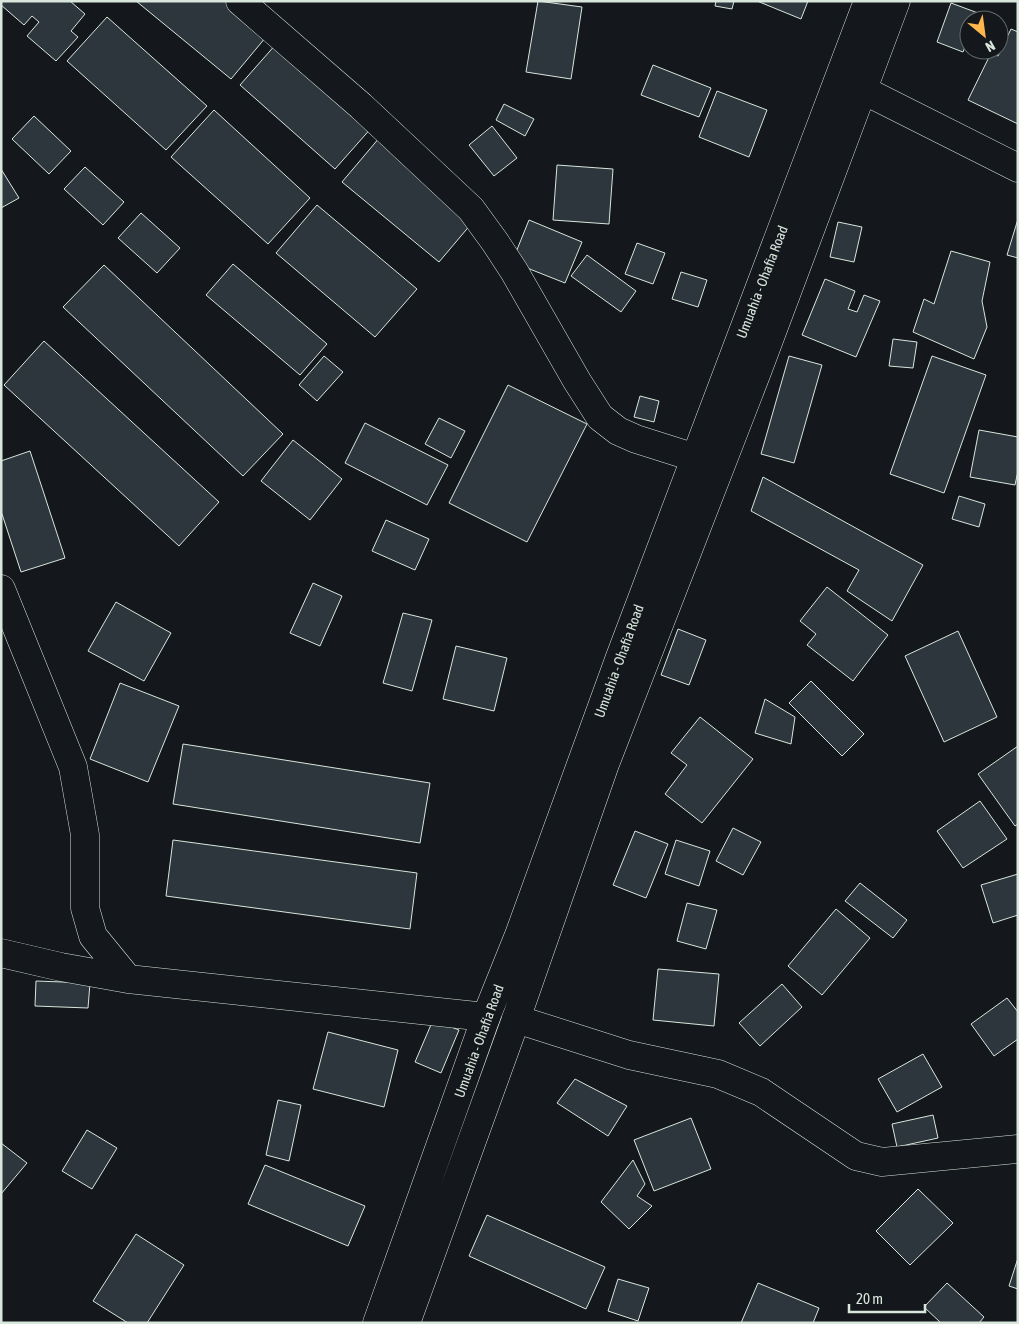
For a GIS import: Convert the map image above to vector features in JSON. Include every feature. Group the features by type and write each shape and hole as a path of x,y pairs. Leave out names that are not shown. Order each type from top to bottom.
{"main road":[{"path":"240,1 361,106 471,209 500,249 576,382 600,417 618,431 636,439 696,458"},
{"name":"Umuahia - Ohafia Road","path":"406,1323 516,1019 531,938 623,648 868,1"},
{"name":"Umuahia - Ohafia Road","path":"377,1323 486,1017 531,938 605,764 757,372 896,1"},
{"path":"863,90 1018,168"},
{"path":"731,364 757,372"},
{"path":"1,589 73,767 85,835 85,908 94,936 128,979"},
{"path":"1,953 60,967 128,979 486,1017"},
{"path":"516,1019 630,1055 718,1074 761,1092 856,1156 882,1162 1018,1150"}],"building":[{"path":"2,1 70,1 85,14 71,31 78,37 56,61 27,36 39,22 32,16 24,25 1,5"},
{"path":"136,1 235,1 271,31 231,79"},
{"path":"538,1 582,7 571,79 526,72"},
{"path":"716,1 734,1 732,9 715,6"},
{"path":"757,1 808,1 801,19"},
{"path":"951,3 970,10 959,10 959,50 937,42"},
{"path":"107,17 207,106 166,150 67,61"},
{"path":"1011,29 1018,32 1018,124 968,100 988,60 1009,60 1009,33"},
{"path":"277,43 373,126 335,169 240,85"},
{"path":"653,65 711,88 699,117 641,95"},
{"path":"717,91 767,110 749,157 699,137"},
{"path":"504,104 534,119 525,136 496,120"},
{"path":"214,110 310,198 268,244 171,157"},
{"path":"34,116 71,151 49,174 12,139"},
{"path":"492,126 517,158 494,176 469,145"},
{"path":"380,137 477,217 439,262 342,182"},
{"path":"557,165 613,169 609,224 553,220"},
{"path":"85,167 124,202 103,225 64,189"},
{"path":"1,169 19,198 1,208"},
{"path":"317,205 417,289 375,337 276,253"},
{"path":"141,213 180,248 157,273 118,238"},
{"path":"1018,219 1018,258 1007,255"},
{"path":"529,220 582,242 565,283 512,262"},
{"path":"838,222 862,227 854,262 830,257"},
{"path":"637,243 665,253 653,284 625,274"},
{"path":"951,251 990,262 982,301 987,327 974,359 913,332 924,299 934,304"},
{"path":"587,255 636,291 621,312 571,276"},
{"path":"233,264 327,344 300,375 206,295"},
{"path":"104,265 283,434 243,476 63,307"},
{"path":"681,272 707,280 698,307 672,299"},
{"path":"825,279 855,291 848,309 857,312 864,295 880,301 856,357 802,335"},
{"path":"893,339 917,342 913,368 889,366"},
{"path":"44,341 219,502 179,546 4,385"},
{"path":"324,356 343,372 317,401 299,385"},
{"path":"789,356 822,365 794,463 761,454"},
{"path":"932,356 986,375 944,493 890,474"},
{"path":"508,385 587,424 527,542 449,503"},
{"path":"640,396 659,401 654,422 634,417"},
{"path":"439,418 465,431 451,458 425,444"},
{"path":"365,423 448,465 427,505 345,463"},
{"path":"979,430 1018,437 1018,471 1015,485 970,477"},
{"path":"293,440 342,479 310,520 261,481"},
{"path":"30,451 65,558 21,572 1,511 1,461"},
{"path":"763,477 923,565 892,621 847,591 859,570 751,511"},
{"path":"959,496 985,504 979,527 952,519"},
{"path":"386,520 429,539 415,570 372,551"},
{"path":"313,583 342,596 320,646 290,633"},
{"path":"827,587 888,635 853,681 807,645 816,634 800,621"},
{"path":"116,602 171,633 144,681 88,651"},
{"path":"403,613 432,620 412,691 383,683"},
{"path":"678,629 706,640 689,685 661,675"},
{"path":"958,631 997,717 944,742 905,656"},
{"path":"456,646 507,658 494,711 443,699"},
{"path":"811,681 864,734 842,756 789,703"},
{"path":"120,683 179,706 148,782 90,759"},
{"path":"765,699 795,717 791,744 755,733"},
{"path":"700,717 753,759 702,823 665,794 687,765 671,753"},
{"path":"183,744 430,783 420,843 173,804"},
{"path":"1018,746 1018,824 1015,826 978,774"},
{"path":"980,801 1007,839 963,868 937,831"},
{"path":"733,828 761,842 743,875 716,861"},
{"path":"635,831 668,844 646,898 613,885"},
{"path":"173,840 417,873 410,929 166,896"},
{"path":"676,840 710,851 699,886 665,874"},
{"path":"1018,874 1018,915 993,923 981,885"},
{"path":"860,883 907,920 893,938 845,901"},
{"path":"687,903 717,910 706,949 677,941"},
{"path":"836,909 870,938 822,995 788,966"},
{"path":"658,969 719,974 714,1026 653,1020"},
{"path":"36,981 90,983 88,1008 35,1006"},
{"path":"782,984 802,1007 760,1046 739,1023"},
{"path":"1007,998 1018,1012 1018,1039 994,1056 971,1024"},
{"path":"433,1020 459,1030 441,1073 415,1062"},
{"path":"328,1032 398,1050 384,1107 313,1089"},
{"path":"923,1054 942,1087 897,1112 878,1079"},
{"path":"575,1079 627,1106 608,1136 557,1103"},
{"path":"278,1100 301,1105 289,1161 266,1155"},
{"path":"933,1115 938,1138 897,1147 892,1124"},
{"path":"691,1118 711,1169 654,1191 634,1140"},
{"path":"87,1130 117,1148 92,1189 62,1171"},
{"path":"1,1143 27,1163 1,1194"},
{"path":"633,1160 645,1184 637,1196 652,1206 629,1229 601,1202"},
{"path":"265,1165 365,1206 348,1246 248,1204"},
{"path":"918,1189 953,1223 910,1265 876,1231"},
{"path":"487,1215 605,1267 586,1309 469,1256"},
{"path":"136,1234 184,1265 147,1323 128,1323 93,1301"},
{"path":"1018,1258 1018,1289 1009,1286"},
{"path":"618,1279 649,1288 638,1321 608,1311"},
{"path":"758,1283 819,1308 813,1323 741,1323"},
{"path":"947,1283 984,1317 979,1323 941,1323 924,1307"}]}
